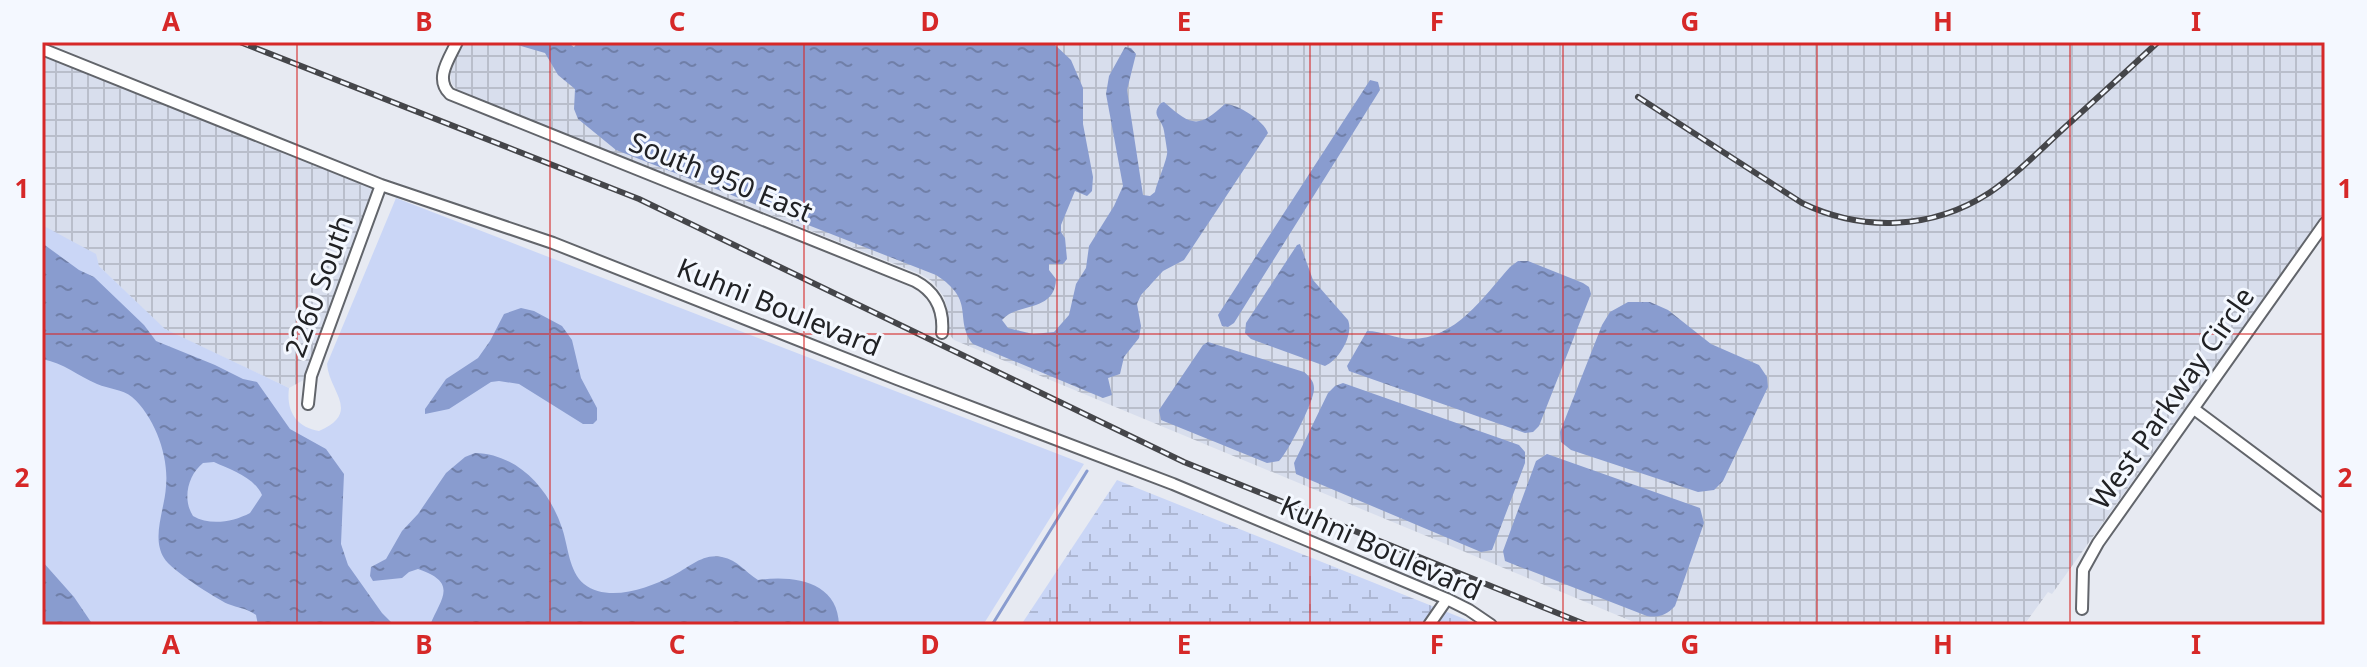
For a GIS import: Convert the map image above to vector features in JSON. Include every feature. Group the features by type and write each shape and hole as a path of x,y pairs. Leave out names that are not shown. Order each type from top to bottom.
{"street":[{"name":"South 950 East","path":"457,42 442,79 444,88 450,94 915,281 936,299 943,319 942,333"},
{"name":"Kuhni Boulevard","path":"42,49 381,185 553,243 1173,484 1447,599 1491,625"},
{"name":"2260 South","path":"308,404 311,376 381,185"},
{"name":"West Parkway Circle","path":"2082,609 2083,570 2098,543 2325,223"},
{"path":"2194,409 2325,507"},
{"path":"1429,625 1447,599"}],"shaded area":[{"path":"462,42 2325,42 2325,212 2052,594 2048,592 2024,625 1641,625 954,340 948,333 948,311 944,297 932,281 920,274 459,92 452,84 450,74"},
{"path":"42,49 381,185 311,376 289,388 164,329 99,266 42,225"}],"green space":[{"path":"396,198 1084,464 983,625 42,625 42,225 96,254 99,266 165,329 289,388 289,404 294,417 304,426 319,431 339,416 340,401 327,364"},
{"path":"1117,480 1467,620 1473,625 1021,625"}],"water":[{"path":"507,42 567,42 574,47 578,42 1053,43 1071,60 1083,88 1083,124 1093,177 1092,191 1087,196 1075,191 1061,225 1067,259 1063,264 1049,264 1049,270 1056,279 1054,290 1042,302 1009,314 1002,320 1008,328 1033,334 1054,332 1069,315 1076,284 1086,268 1089,246 1123,186 1106,94 1109,76 1125,47 1136,54 1127,90 1143,195 1150,196 1155,192 1166,158 1164,131 1157,114 1161,103 1195,121 1202,121 1225,104 1230,105 1256,119 1268,133 1184,260 1163,271 1141,295 1137,304 1141,326 1139,338 1124,357 1120,374 1108,378 1112,395 1103,398 973,344 967,335 956,293 936,275 616,150 578,119 574,109 575,89 558,75 545,53"},
{"path":"1370,80 1378,82 1380,90 1234,323 1228,327 1222,326 1218,315"},
{"path":"42,243 94,277 144,325 156,341 243,379 257,382 290,429 326,449 344,474 341,544 348,565 394,625 258,625 253,613 222,601 184,576 168,563 160,550 165,463 159,438 147,415 128,394 97,384 42,359","holes":["214,462 235,471 258,489 262,495 250,513 222,522 193,516 187,495 190,481 203,463"]},
{"path":"1300,244 1313,280 1348,320 1349,333 1344,346 1325,366 1251,339 1245,333 1246,323"},
{"path":"1518,261 1528,261 1583,283 1589,287 1591,294 1539,426 1533,432 1525,433 1349,371 1347,366 1367,331 1411,339 1442,332 1479,303"},
{"path":"1628,302 1650,302 1668,310 1711,344 1759,365 1767,377 1768,387 1723,481 1714,490 1698,492 1571,450 1561,442 1560,432 1602,325 1610,312"},
{"path":"521,308 534,311 562,326 572,340 581,378 597,408 597,420 593,424 583,424 519,384 499,381 491,382 449,409 425,414 425,409 446,379 478,358 504,314"},
{"path":"1208,342 1304,372 1312,381 1314,388 1310,403 1279,461 1267,463 1161,420 1159,410"},
{"path":"1343,383 1519,445 1525,452 1525,463 1492,550 1481,552 1296,474 1294,463 1328,393"},
{"path":"475,453 505,460 530,476 540,487 562,528 575,573 594,590 616,593 640,589 663,581 702,559 722,557 737,563 758,580 799,580 822,590 837,610 839,625 430,625 444,592 439,580 418,569 402,578 373,581 371,567 386,559 402,531 418,514 446,473"},
{"path":"1547,454 1700,508 1704,523 1675,606 1669,612 1647,616 1505,561 1503,551 1536,461"},
{"path":"42,561 74,597 93,625 42,625"}],"waterway":[{"path":"992,625 1087,471"}],"railway":[{"path":"240,42 639,199 1184,462 1587,625"},
{"path":"1638,97 1802,203 1849,219 1897,223 1944,214 1989,193 2158,42"}]}
